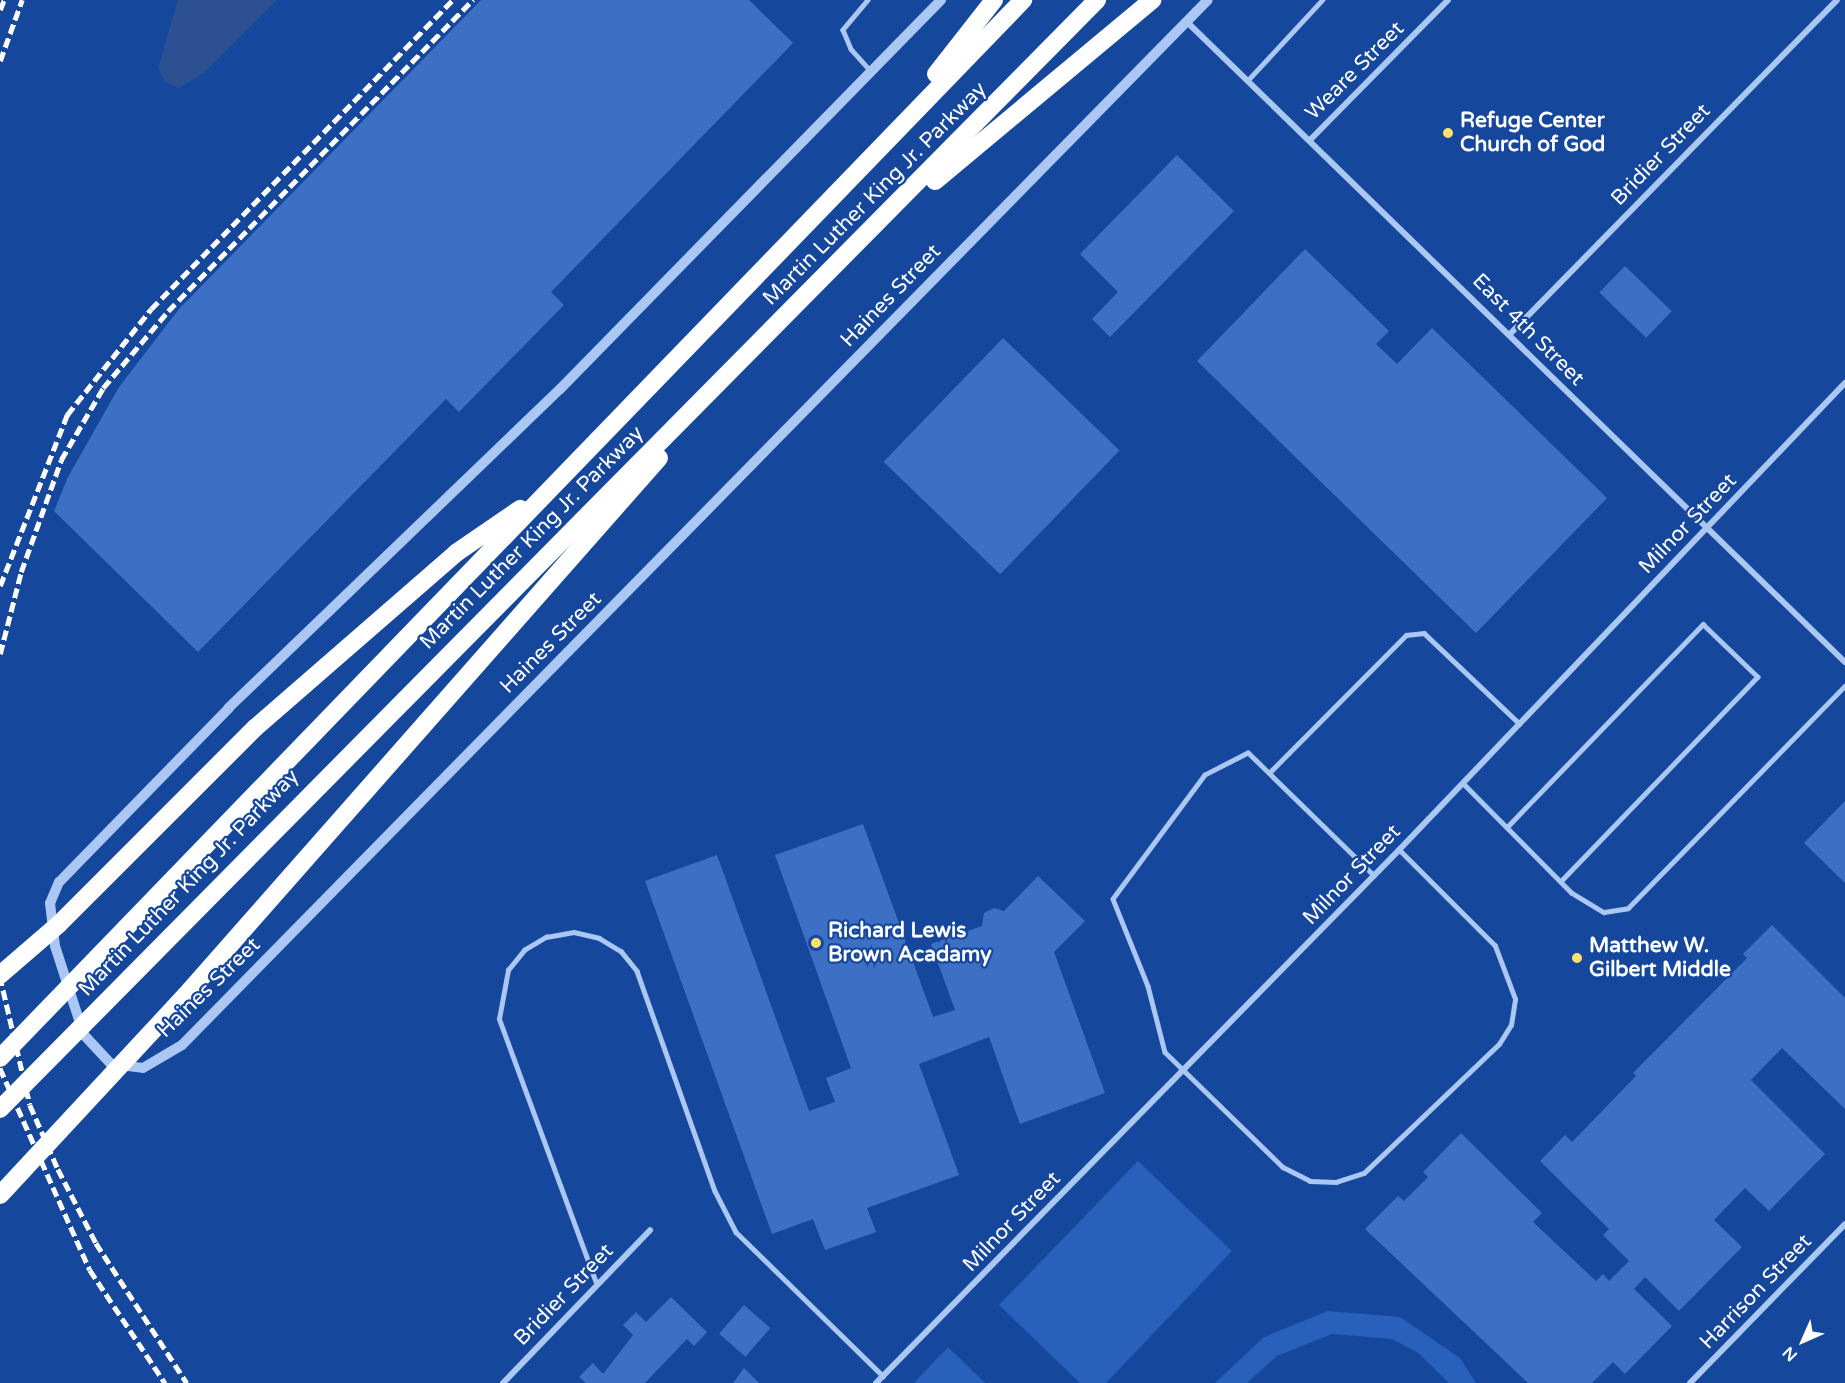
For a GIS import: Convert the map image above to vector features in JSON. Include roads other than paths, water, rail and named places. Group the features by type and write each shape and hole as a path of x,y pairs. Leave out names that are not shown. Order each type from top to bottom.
{"highway":[{"path":"879,147 994,0"},
{"name":"Martin Luther King Jr. Parkway","path":"0,1058 1023,0"},
{"name":"Martin Luther King Jr. Parkway","path":"0,1109 125,980 855,248 1097,0"},
{"path":"855,248 1152,0"},
{"path":"2,1192 185,996 753,350"},
{"path":"0,975 94,889 255,728 367,628 456,553 547,491"}],"street":[{"name":"Haines Street","path":"941,0 560,389 228,708 59,882 50,903 55,946 84,1035 111,1065 143,1068 182,1045 1208,0"},
{"name":"Weare Street","path":"1311,139 1448,0"},
{"name":"Bridier Street","path":"1510,334 1837,0"},
{"name":"East 4th Street","path":"1187,22 1311,139 1845,662"},
{"name":"Milnor Street","path":"876,1383 1464,784 1845,383"},
{"name":"Harrison Street","path":"1690,1383 1845,1224"},
{"name":"Bridier Street","path":"503,1383 596,1283 650,1230"}],"lane":[{"path":"868,0 843,30 872,71"},
{"path":"1248,80 1322,0"},
{"path":"1507,827 1703,624 1758,677 1561,882"},
{"path":"1269,773 1406,635 1424,633 1520,724"},
{"path":"1464,784 1561,882 1604,912 1628,908 1845,686"},
{"path":"1374,876 1248,753 1204,774 1113,899 1148,986 1165,1052 1182,1072 1283,1167 1310,1181 1336,1182 1364,1173 1498,1044 1511,1025 1515,999 1508,970 1495,946 1399,850"},
{"path":"596,1283 499,1019 508,970 525,950 546,937 574,932 599,938 621,951 637,971 730,1223 883,1376"}],"railway":[{"path":"0,10 4,0"},
{"path":"0,61 22,0"},
{"path":"0,586 67,415 151,309 453,0"},
{"path":"0,654 21,572 61,460 103,388 168,311 473,0"},
{"path":"0,976 30,1105 58,1169 96,1243 187,1383"},
{"path":"0,1068 90,1270 165,1383"}],"place":[{"name":"Refuge Center Church of God","path":"1448,133"},
{"name":"Richard Lewis Brown Acadamy","path":"816,943"},
{"name":"Matthew W. Gilbert Middle","path":"1577,958"}]}
